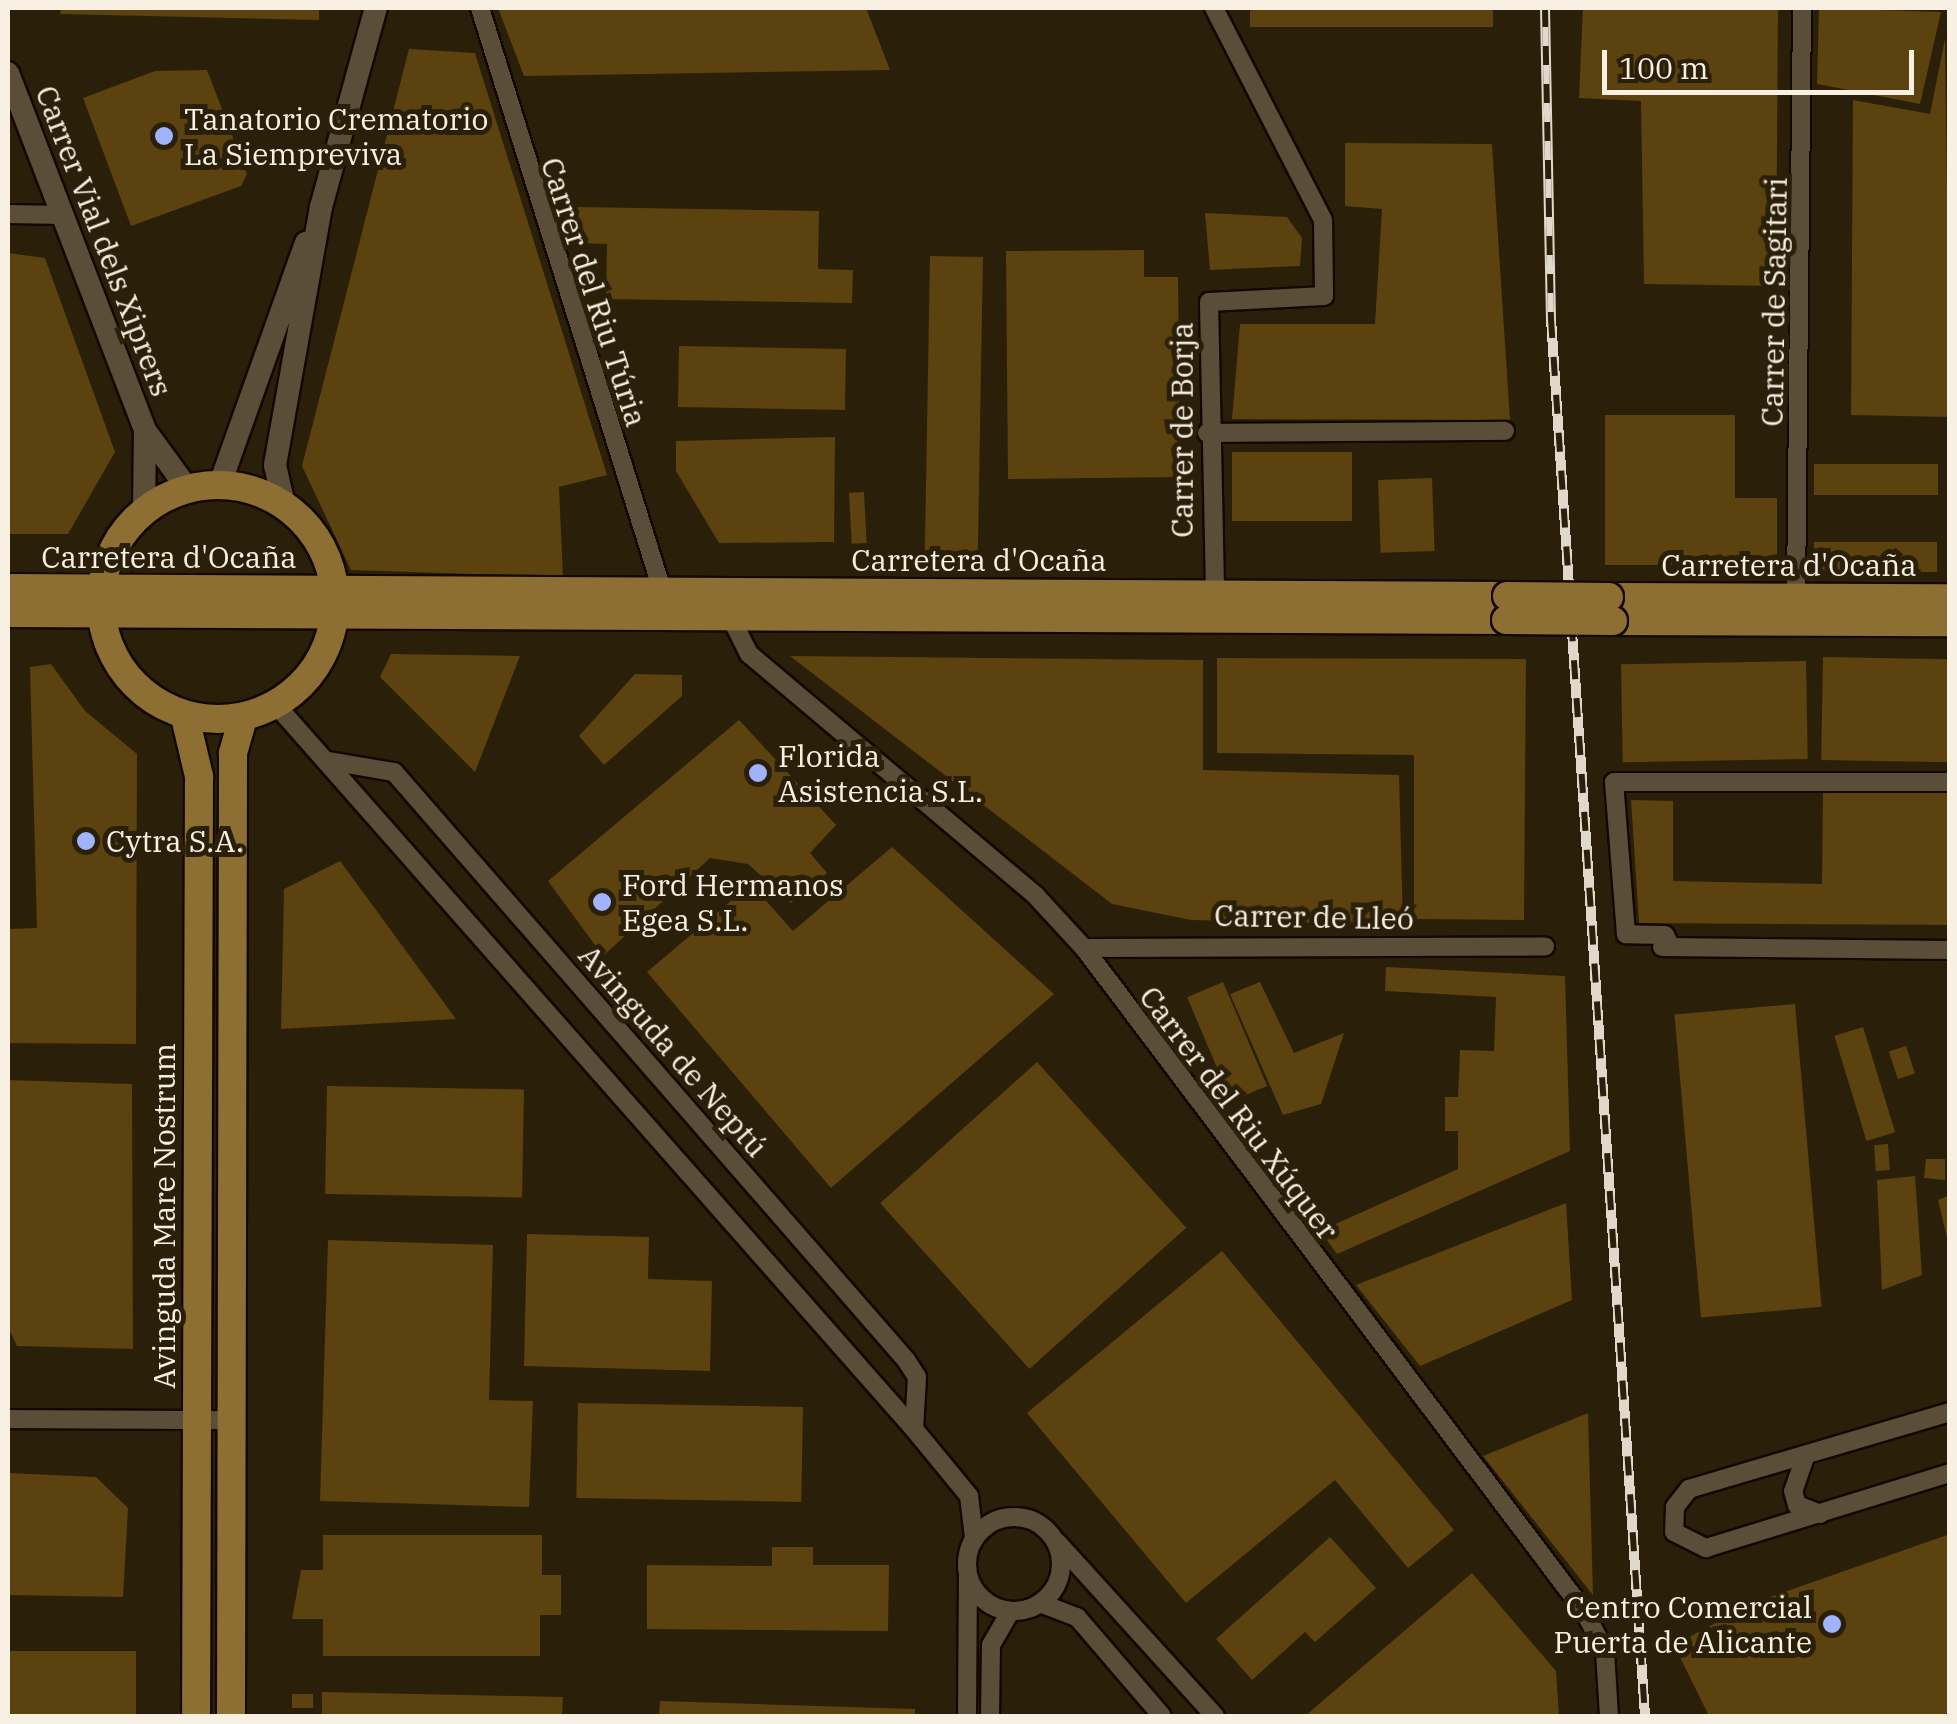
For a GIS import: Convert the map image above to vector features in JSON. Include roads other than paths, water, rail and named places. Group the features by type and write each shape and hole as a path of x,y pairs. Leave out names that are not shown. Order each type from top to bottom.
{"main road":[{"path":"220,484 284,505 315,537 333,602 317,668 277,706 244,718 185,718 124,674 104,601 115,544 144,510 187,488 220,484"},
{"name":"Carretera d'Ocaña","path":"8,588 49,601"},
{"name":"Carretera d'Ocaña","path":"333,602 662,590 1210,594 1950,622"},
{"name":"Carretera d'Ocaña","path":"1611,609 1796,597 1950,598"},
{"name":"Carretera d'Ocaña","path":"8,613 49,601 333,602 730,616 1233,619 1506,608"},
{"name":"Avinguda Mare Nostrum","path":"185,718 198,776 196,1716"},
{"path":"230,1716 233,753 244,718"}],"street":[{"path":"220,484 321,207 376,8"},
{"name":"Carrer del Riu Túria","path":"480,8 594,393 659,556 662,590"},
{"name":"Carrer de Borja","path":"1210,594 1209,302 1324,296 1323,220 1214,8"},
{"name":"Carrer de Sagitari","path":"1796,597 1802,8"},
{"name":"Carrer Vial dels Xiprers","path":"8,73 145,430 187,488"},
{"path":"284,505 276,452 321,207"},
{"path":"8,214 62,215"},
{"name":"Carrer Vial dels Xiprers","path":"144,510 145,430"},
{"path":"1207,433 1505,431"},
{"path":"1210,594 1233,619"},
{"name":"Carrer del Riu Xúquer","path":"730,616 748,654 1084,948 1584,1611 1605,1651 1609,1716"},
{"path":"277,706 330,761 969,1496 974,1538 968,1576 968,1716"},
{"name":"Avinguda de Neptú","path":"330,761 394,772 906,1360 917,1378 914,1429"},
{"path":"1950,782 1614,782 1626,934 1665,935 1664,947 1950,950"},
{"name":"Carrer de Lleó","path":"1084,948 1545,946"},
{"path":"1950,1412 1688,1488 1675,1507 1674,1532 1706,1548 1950,1473"},
{"path":"8,1419 232,1420"},
{"path":"1805,1456 1793,1491 1798,1505 1820,1514"},
{"path":"974,1538 1015,1517 1054,1539 1215,1716"},
{"path":"1040,1603 1060,1574 1054,1539"},
{"path":"968,1576 984,1601 1011,1611 1040,1603 1077,1617 1162,1716"},
{"path":"990,1716 990,1645 1011,1611"}],"railway":[{"path":"1545,8 1551,319 1645,1716"}],"place":[{"name":"Tanatorio Crematorio La Siempreviva","path":"164,136"},
{"name":"Florida Asistencia S.L.","path":"758,773"},
{"name":"Cytra S.A.","path":"86,841"},
{"name":"Ford Hermanos Egea S.L.","path":"602,902"},
{"name":"Centro Comercial Puerta de Alicante","path":"1832,1624"}]}
